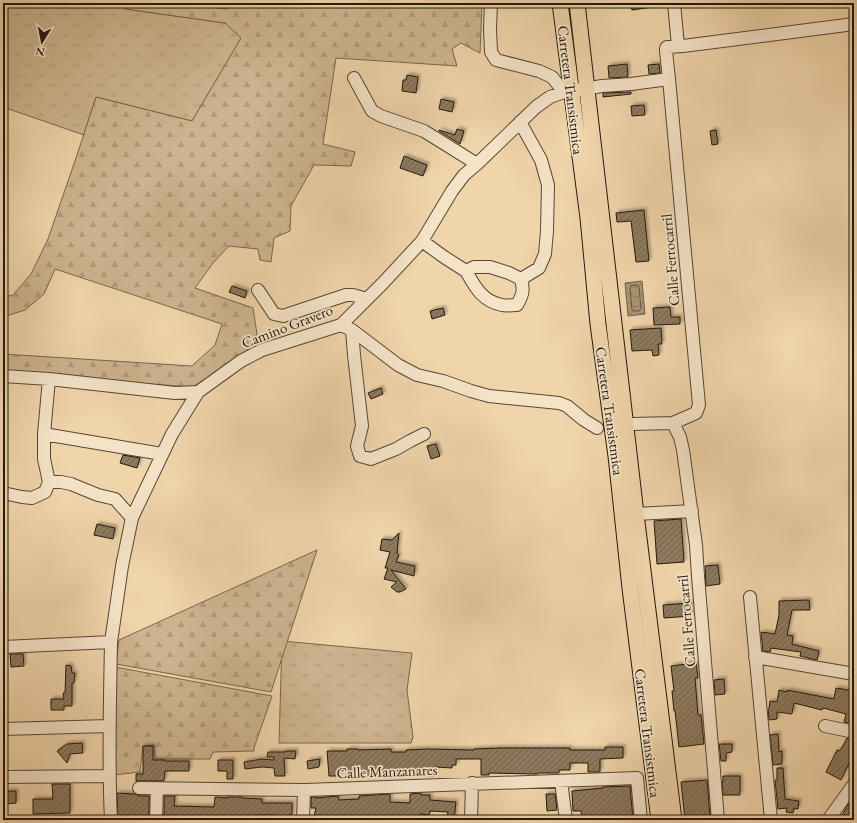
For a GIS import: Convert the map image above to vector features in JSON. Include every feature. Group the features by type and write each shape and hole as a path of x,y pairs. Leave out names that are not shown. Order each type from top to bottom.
{"main road":[{"name":"Carretera Transistmica","path":"560,3 567,92 588,218 598,324 616,456 630,588 659,820"},
{"path":"560,3 566,10 577,76 587,88"},
{"name":"Carretera Transistmica","path":"577,3 636,514 674,820"},
{"path":"567,92 582,102 589,152 591,158 596,164"}],"street":[{"path":"491,3 491,52 496,60 539,71 552,77 567,92"},
{"path":"674,3 678,46 854,24"},
{"name":"Calle Ferrocarril","path":"633,424 673,423 696,413 699,405 666,48 678,46"},
{"path":"354,78 372,111 381,116 424,131 477,164"},
{"name":"Camino Gravero","path":"198,392 241,361 262,350 341,325 422,241 452,191 464,175 536,107 550,98 567,92 602,86 669,79"},
{"path":"520,122 541,160 548,185 545,254 539,268 520,279"},
{"path":"422,241 466,272 478,291 486,298 502,305 517,305 522,295 523,287 520,279 509,273 490,267 474,267 466,272"},
{"path":"258,290 274,314 283,316 346,295 353,295 367,299"},
{"path":"341,325 352,330 398,365 417,375 443,381 489,396 559,403 566,406 597,428"},
{"path":"352,330 362,426 357,446 360,456 371,459 396,450 424,434"},
{"path":"3,376 49,379 175,393 198,392"},
{"path":"3,493 32,498 45,492 49,482 44,459 44,434 49,379"},
{"path":"111,820 109,726 111,642 122,566 132,518 172,434 198,392"},
{"name":"Calle Ferrocarril","path":"673,423 680,437 696,546 718,820"},
{"path":"44,434 162,454"},
{"path":"49,482 71,484 98,495 115,499 132,518"},
{"path":"636,514 692,511"},
{"path":"750,596 770,820"},
{"path":"3,647 111,642"},
{"path":"755,657 854,674"},
{"path":"3,729 109,726"},
{"path":"825,726 854,732"},
{"path":"3,777 109,776"},
{"name":"Calle Manzanares","path":"139,788 305,790 637,778 641,820"},
{"path":"561,780 566,820"},
{"path":"471,820 472,783"},
{"path":"828,820 854,784"},
{"path":"156,820 157,788"},
{"path":"303,820 305,790"}],"green space":[{"path":"3,3 127,3 125,9 225,23 242,37 192,121 96,97 84,135 3,107"},
{"path":"127,3 178,3 227,9 229,3 482,3 480,53 461,43 452,49 457,66 336,58 323,144 355,152 351,166 314,165 291,206 290,231 274,238 271,262 260,260 258,249 229,246 213,263 195,288 253,308 257,334 246,352 193,387 3,374 3,354 192,366 215,345 222,324 55,269 44,294 25,310 3,317 3,297 13,295 31,274 48,239 96,97 192,121 241,38 225,23 125,9"},
{"path":"317,550 271,692 116,664 119,640"},
{"path":"282,641 412,653 407,690 413,737 411,743 279,743"},
{"path":"115,667 272,696 254,751 213,752 210,759 155,759 154,745 143,746 140,772 114,775"}],"water":[{"path":"642,281 645,314 628,316 625,283"}],"building":[{"path":"630,3 652,3 653,7 632,10"},
{"path":"627,64 628,77 609,78 608,66"},
{"path":"659,64 660,73 649,74 648,65"},
{"path":"407,75 418,77 416,93 402,91 403,80 406,80"},
{"path":"631,92 631,94 603,97 603,93"},
{"path":"441,99 454,102 452,112 439,109"},
{"path":"644,105 645,115 632,116 631,106"},
{"path":"457,129 464,131 460,144 439,131 455,135"},
{"path":"716,130 718,144 712,145 710,131"},
{"path":"404,156 427,165 423,176 400,168"},
{"path":"644,210 649,261 636,262 631,221 617,222 616,213"},
{"path":"232,286 247,291 245,298 229,292"},
{"path":"670,307 671,317 680,317 680,324 654,325 653,308"},
{"path":"443,308 445,315 432,319 430,311"},
{"path":"661,328 662,344 658,344 659,355 653,356 652,350 632,351 630,330"},
{"path":"381,388 383,394 371,399 368,393"},
{"path":"436,444 440,456 431,459 427,446"},
{"path":"123,455 140,458 137,468 120,463"},
{"path":"681,519 684,562 657,564 654,521"},
{"path":"97,524 115,528 113,539 94,535"},
{"path":"399,533 397,553 399,555 396,562 415,566 414,576 391,570 406,589 397,592 391,587 397,582 384,579 388,568 385,568 390,552 380,550 382,539 392,540"},
{"path":"718,565 720,584 706,586 705,566"},
{"path":"809,600 810,610 792,610 787,635 793,636 792,644 819,651 817,660 800,656 801,652 771,648 770,652 763,651 761,632 775,634 779,615 779,601"},
{"path":"690,603 691,616 664,618 663,605"},
{"path":"10,654 23,654 24,666 11,667"},
{"path":"696,663 698,678 695,678 698,715 701,715 704,744 679,747 672,691 674,691 671,666"},
{"path":"66,665 71,666 72,673 75,673 74,683 72,683 72,706 64,706 64,710 51,710 51,699 64,699 63,693 65,693"},
{"path":"724,679 725,694 715,695 714,680"},
{"path":"836,688 854,691 854,724 844,722 846,714 794,703 792,714 777,712 777,719 769,720 768,709 770,701 777,702 779,690 787,692 787,690 834,699"},
{"path":"778,734 779,752 782,751 782,764 773,765 770,735"},
{"path":"847,738 854,739 854,760 851,759 841,780 826,772 837,750 840,751"},
{"path":"82,743 83,753 70,754 67,763 57,751 67,744"},
{"path":"719,744 732,744 732,752 726,753 726,761 721,761"},
{"path":"143,746 153,746 153,760 189,761 189,771 165,771 164,781 136,781 136,774 143,774"},
{"path":"605,747 623,747 623,758 600,759 600,772 588,772 588,763 570,763 570,770 559,770 559,773 489,773 489,775 481,775 481,759 456,759 456,765 452,765 452,768 435,767 435,776 428,776 428,774 405,776 359,776 359,772 338,770 338,776 329,776 327,751 347,751 347,749 391,749 391,752 406,752 406,750 428,749 474,750 500,748 570,748 570,750 605,750"},
{"path":"296,751 295,759 284,758 285,776 275,776 274,768 262,767 245,769 244,762 262,759 274,760 274,757 267,757 268,752"},
{"path":"320,759 319,767 308,769 307,761"},
{"path":"218,760 233,760 233,779 227,779 227,771 218,771"},
{"path":"777,768 783,768 785,799 799,801 798,809 794,808 793,813 786,812 787,808 778,809 775,780 777,780"},
{"path":"723,776 740,776 740,795 723,795"},
{"path":"707,780 710,818 685,820 681,782"},
{"path":"52,784 70,784 70,813 33,814 33,799 53,799"},
{"path":"630,786 633,820 619,820 618,816 582,820 581,811 573,811 572,791 603,787"},
{"path":"7,791 16,791 16,803 7,804"},
{"path":"117,793 149,796 149,820 118,820"},
{"path":"421,793 421,795 430,795 430,800 456,802 454,820 446,820 448,812 430,811 429,815 420,814 420,820 313,820 316,808 311,808 311,797 338,796 339,800 359,799 359,796 390,794 390,802 410,803 410,794"},
{"path":"546,794 555,794 557,810 547,811"},
{"path":"164,796 175,796 174,806 214,807 215,797 262,799 262,803 292,803 292,815 288,815 288,820 277,820 277,815 255,815 256,820 165,820"},
{"path":"854,797 854,811 848,820 840,820 847,806"}]}
